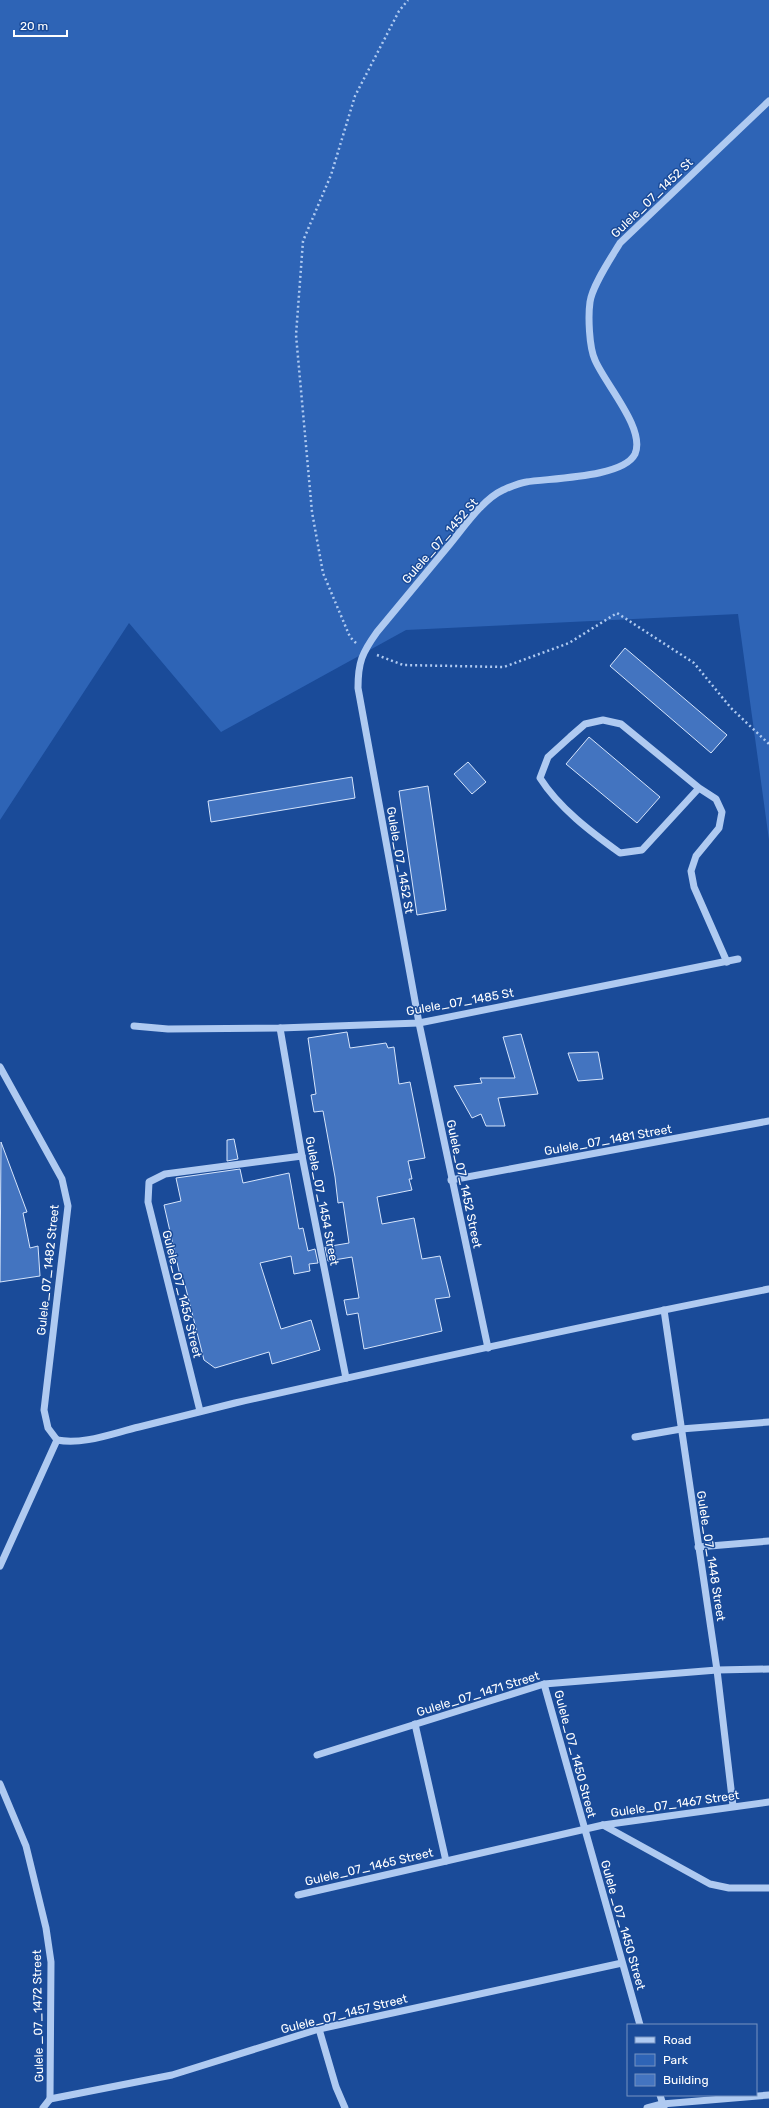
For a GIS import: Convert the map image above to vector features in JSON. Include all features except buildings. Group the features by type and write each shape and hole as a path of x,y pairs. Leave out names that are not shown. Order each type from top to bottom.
{"street":[{"name":"Gulele_07_1452 St","path":"418,1023 358,688 358,672 364,651 479,509 501,491 524,482 559,479 606,472 624,465 635,455 638,438 633,424 594,359 590,331 590,301 603,270 620,243 769,101"},
{"path":"699,788 642,850 620,853 601,839 550,795 540,778 548,758 570,736 585,724 603,720 621,724 699,788 716,799 722,812 719,828 696,856 691,871 694,887 727,962"},
{"name":"Gulele_07_1485 St","path":"134,1026 168,1029 280,1028 418,1023 738,959"},
{"name":"Gulele_07_1452 Street","path":"418,1023 488,1348"},
{"name":"Gulele_07_1454 Street","path":"280,1028 302,1156 346,1378"},
{"name":"Gulele_07_1482 Street","path":"0,1067 62,1179 68,1206 44,1410 48,1428 57,1440"},
{"name":"Gulele_07_1481 Street","path":"451,1180 769,1121"},
{"name":"Gulele_07_1456 Street","path":"200,1411 148,1202 148,1182 165,1174 302,1156"},
{"path":"0,1566 57,1440 69,1442 93,1438 200,1411 346,1378 769,1289"},
{"name":"Gulele_07_1448 Street","path":"664,1310 717,1670 734,1806"},
{"path":"635,1437 681,1429 769,1422"},
{"path":"698,1547 769,1541"},
{"name":"Gulele_07_1471 Street","path":"317,1755 544,1684 717,1670 769,1669"},
{"name":"Gulele_07_1450 Street","path":"544,1684 585,1830"},
{"name":"Gulele_07_1465 Street","path":"415,1724 446,1862"},
{"name":"Gulele _07_1472 Street","path":"0,1784 26,1846 46,1928 51,1962 50,2100 42,2108"},
{"name":"Gulele_07_1467 Street","path":"585,1830 603,1825 769,1802"},
{"path":"603,1825 710,1884 729,1888 769,1888"},
{"name":"Gulele_07_1465 Street","path":"298,1895 585,1830"},
{"name":"Gulele _07_1450 Street","path":"585,1830 640,2024"},
{"name":"Gulele_07_1457 Street","path":"50,2100 172,2075 319,2029 622,1963"},
{"path":"319,2029 336,2087 345,2108"},
{"path":"647,2108 769,2095"},
{"path":"660,2096 663,2106"}],"path":[{"path":"408,0 399,11 355,96 331,175 303,241 297,319 297,342 312,512 323,573 350,637 364,651 403,665 504,667 569,643 617,613 694,663 731,708 769,744"}],"green space":[{"path":"0,0 769,0 769,840 738,614 406,630 221,732 129,623 0,820"}]}
